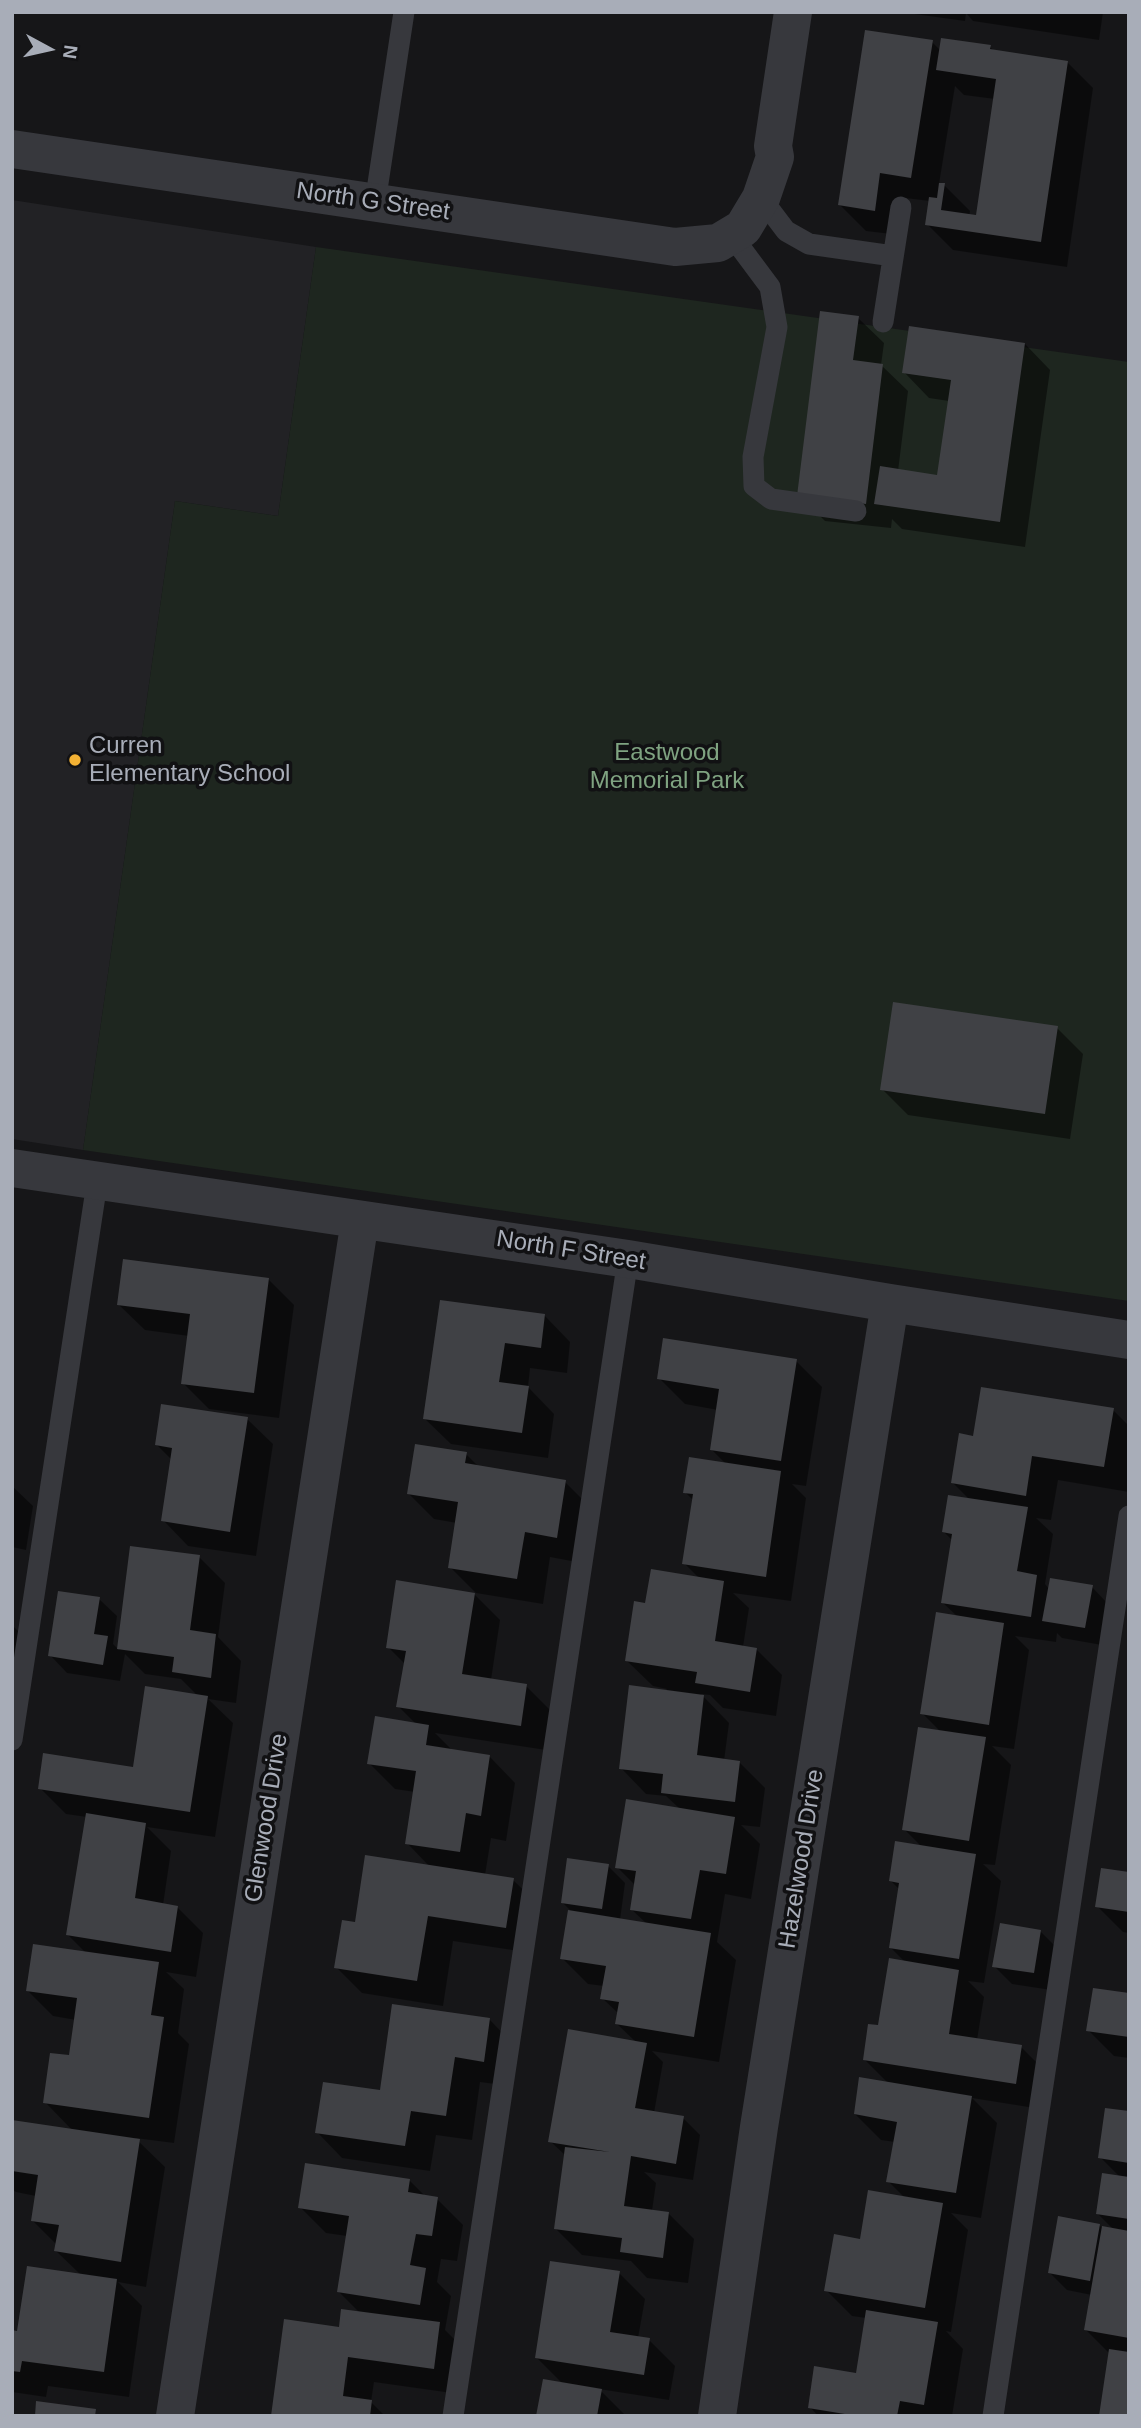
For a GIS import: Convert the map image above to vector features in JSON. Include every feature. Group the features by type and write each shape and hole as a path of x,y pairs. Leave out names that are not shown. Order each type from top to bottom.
{"street":[{"path":"732,236 743,228 761,198 775,157 773,146 793,12"},
{"name":"North G Street","path":"12,149 675,247 718,243 732,236"},
{"name":"North F Street","path":"12,1168 628,1259 1129,1340"},
{"name":"Glenwood Drive","path":"175,2416 359,1220"},
{"name":"Hazelwood Drive","path":"716,2416 761,2113 890,1303"}],"lane":[{"path":"375,203 404,12"},
{"path":"761,198 786,230 810,244 893,256"},
{"path":"883,322 901,207"},
{"path":"732,236 770,287 777,327 753,457 754,486 771,499 856,511"},
{"path":"12,1740 97,1182"},
{"path":"453,2416 628,1259"},
{"path":"993,2416 1129,1516"}],"shaded area":[{"name":"Curren Elementary School","path":"12,200 316,247 278,516 175,501 83,1150 12,1139"}],"green space":[{"name":"Eastwood Memorial Park","path":"316,247 1129,362 1129,1301 83,1150 175,501 278,516"}],"building":[{"path":"865,30 933,40 911,178 880,173 875,211 838,205"},
{"path":"941,38 1068,61 1041,242 925,225 929,197 937,198 939,183 945,183 941,210 976,215 996,79 936,70"},
{"path":"820,311 859,316 853,360 883,364 866,504 797,496"},
{"path":"909,326 1025,343 1000,522 874,504 880,466 937,475 951,380 902,373"},
{"path":"893,1002 1058,1026 1045,1114 880,1090"},
{"path":"123,1259 269,1278 254,1393 181,1384 190,1314 117,1305"},
{"path":"440,1300 545,1314 541,1348 505,1343 499,1382 529,1386 522,1433 423,1419"},
{"path":"663,1338 797,1359 781,1461 710,1450 719,1389 657,1379"},
{"path":"981,1387 1114,1408 1104,1467 1032,1456 1026,1496 951,1483 959,1433 973,1436"},
{"path":"161,1404 248,1417 230,1532 161,1521 172,1448 155,1445"},
{"path":"415,1444 467,1452 465,1463 566,1480 557,1538 525,1532 517,1579 448,1568 458,1502 407,1494"},
{"path":"689,1457 781,1471 766,1577 682,1564 693,1494 683,1493"},
{"path":"948,1495 1028,1507 1017,1571 1037,1575 1031,1617 941,1603 952,1534 942,1532"},
{"path":"130,1546 200,1555 190,1630 216,1634 211,1678 172,1672 174,1657 117,1649"},
{"path":"651,1569 724,1581 715,1641 757,1648 750,1692 695,1683 697,1672 625,1661 634,1601 645,1603"},
{"path":"1050,1578 1093,1585 1085,1628 1042,1621"},
{"path":"396,1580 475,1593 462,1674 527,1684 521,1726 396,1707 406,1651 386,1648"},
{"path":"58,1591 100,1597 94,1634 108,1636 103,1665 48,1656"},
{"path":"936,1612 1004,1623 989,1725 920,1714"},
{"path":"629,1685 704,1695 697,1755 740,1761 735,1802 661,1793 663,1774 619,1769"},
{"path":"145,1686 208,1696 190,1812 38,1789 43,1753 133,1767"},
{"path":"375,1716 429,1725 426,1745 490,1755 481,1816 466,1813 460,1852 405,1844 416,1771 367,1764"},
{"path":"918,1727 986,1737 969,1841 902,1830"},
{"path":"626,1799 735,1817 726,1874 700,1870 691,1919 630,1910 636,1871 615,1868"},
{"path":"86,1813 146,1823 135,1898 178,1906 171,1952 66,1935"},
{"path":"895,1841 976,1854 959,1959 889,1948 899,1883 889,1881"},
{"path":"365,1855 514,1878 506,1928 428,1916 417,1981 334,1968 342,1920 355,1922"},
{"path":"567,1858 609,1864 602,1909 561,1903"},
{"path":"1101,1868 1129,1872 1129,1912 1095,1907"},
{"path":"568,1910 711,1933 694,2037 615,2024 619,2002 600,1999 606,1966 560,1959"},
{"path":"1000,1923 1041,1930 1034,1973 992,1967"},
{"path":"33,1944 159,1962 151,2015 164,2017 149,2118 43,2103 50,2053 69,2055 77,1998 26,1991"},
{"path":"889,1958 959,1970 949,2034 1022,2045 1016,2084 863,2060 868,2024 878,2025"},
{"path":"1093,1988 1129,1993 1129,2037 1086,2031"},
{"path":"392,2004 490,2018 484,2062 455,2057 446,2116 411,2111 405,2146 315,2133 323,2082 380,2090"},
{"path":"568,2029 647,2043 635,2108 684,2116 676,2164 631,2156 624,2206 669,2212 663,2258 620,2252 622,2238 554,2229 565,2147 610,2152 548,2142"},
{"path":"859,2077 972,2096 956,2193 886,2182 897,2122 854,2114"},
{"path":"1105,2108 1129,2111 1129,2163 1098,2158"},
{"path":"12,2120 140,2139 121,2262 54,2251 59,2225 31,2221 38,2175 12,2171"},
{"path":"305,2163 410,2179 408,2192 438,2197 432,2236 416,2234 410,2265 426,2268 420,2305 337,2292 349,2216 298,2208"},
{"path":"1102,2173 1129,2177 1129,2219 1096,2214"},
{"path":"868,2190 943,2203 925,2308 824,2291 834,2234 860,2239"},
{"path":"1058,2216 1100,2224 1090,2281 1048,2273"},
{"path":"1102,2226 1129,2231 1129,2338 1084,2330"},
{"path":"550,2261 620,2271 610,2332 650,2338 644,2375 535,2358"},
{"path":"27,2266 117,2279 104,2372 22,2361 20,2372 12,2371 12,2330 17,2331"},
{"path":"341,2309 440,2322 434,2369 348,2357 343,2396 372,2400 370,2416 271,2416 284,2319 339,2327"},
{"path":"866,2310 938,2322 924,2405 900,2401 897,2416 857,2416 808,2408 814,2366 856,2373"},
{"path":"1109,2349 1129,2352 1129,2416 1099,2416"},
{"path":"543,2379 602,2389 597,2416 536,2416"},
{"path":"36,2401 96,2409 95,2416 35,2416"}],"place":[{"name":"Curren Elementary School","path":"75,760"}]}
